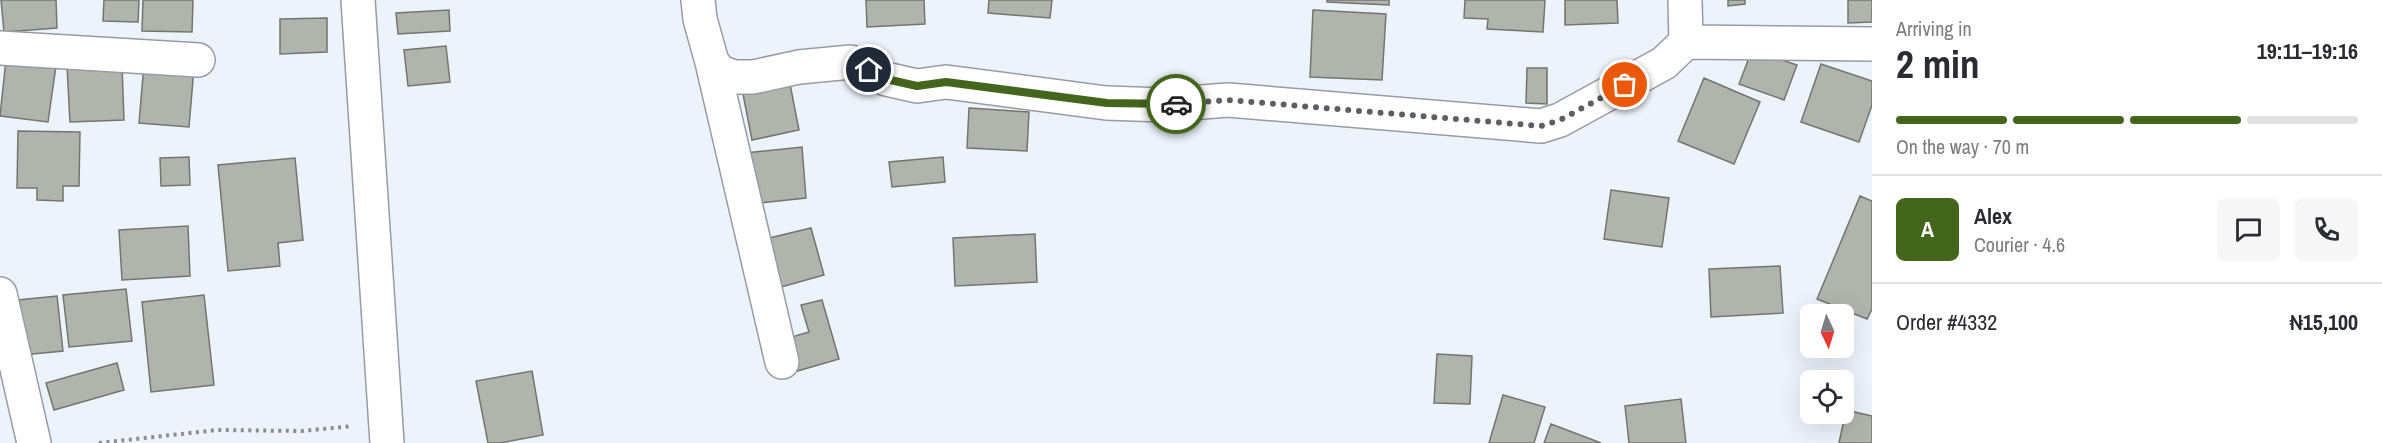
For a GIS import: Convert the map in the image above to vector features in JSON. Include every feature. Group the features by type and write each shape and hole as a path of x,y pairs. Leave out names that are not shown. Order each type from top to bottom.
{"street":[{"path":"358,0 385,433"},
{"path":"698,0 700,19 782,362"},
{"path":"1685,0 1686,42"},
{"path":"712,62 720,72 734,77 753,77 799,67 852,62 886,79 917,86 946,82 1107,103 1164,105 1228,100 1541,126 1560,120 1664,63 1686,42 1872,44"},
{"path":"0,48 198,60"},
{"path":"0,294 34,443"}],"path":[{"path":"99,443 217,430 385,433"}],"building":[{"path":"1,0 56,0 57,28 4,32"},
{"path":"104,0 139,0 138,22 103,21"},
{"path":"143,0 193,0 192,32 142,31"},
{"path":"866,0 924,0 925,24 867,27"},
{"path":"989,0 1052,0 1050,18 988,13"},
{"path":"1327,0 1389,0 1389,5 1327,2"},
{"path":"1465,0 1545,0 1543,32 1487,29 1488,19 1464,18"},
{"path":"1565,0 1617,0 1618,23 1565,25"},
{"path":"1728,0 1745,0 1745,4 1728,6"},
{"path":"1848,0 1872,0 1872,22 1848,23"},
{"path":"449,10 450,31 398,34 396,13"},
{"path":"1313,10 1386,14 1382,80 1310,77"},
{"path":"327,18 327,52 280,54 280,19"},
{"path":"446,46 450,82 408,86 404,50"},
{"path":"1752,50 1797,65 1784,100 1739,84"},
{"path":"6,60 56,66 48,122 0,116"},
{"path":"144,64 194,68 189,127 139,123"},
{"path":"1821,64 1872,81 1872,105 1859,142 1801,122"},
{"path":"122,65 124,120 70,122 67,67"},
{"path":"1527,68 1547,68 1547,104 1526,103"},
{"path":"1704,78 1760,102 1734,164 1678,141"},
{"path":"789,79 799,130 752,140 742,89"},
{"path":"969,108 1029,112 1027,151 967,148"},
{"path":"18,131 80,132 79,186 63,186 63,201 37,200 37,188 17,188"},
{"path":"802,147 806,198 749,204 745,153"},
{"path":"189,157 190,185 161,186 160,158"},
{"path":"943,157 945,182 892,187 889,162"},
{"path":"295,158 303,240 278,243 280,266 228,271 218,165"},
{"path":"1611,190 1669,198 1662,247 1604,239"},
{"path":"1860,196 1872,201 1872,309 1867,319 1854,314 1854,304 1830,304 1817,299"},
{"path":"188,226 190,276 122,280 119,230"},
{"path":"811,228 824,275 774,289 761,240"},
{"path":"1035,234 1037,282 955,286 953,238"},
{"path":"1780,266 1783,313 1711,317 1709,269"},
{"path":"126,289 132,341 69,347 63,295"},
{"path":"204,295 214,385 151,392 142,302"},
{"path":"57,296 63,351 23,355 18,300"},
{"path":"822,300 839,359 794,372 785,339 809,332 801,305"},
{"path":"1437,354 1472,356 1470,404 1434,403"},
{"path":"117,363 124,390 54,410 46,383"},
{"path":"532,371 543,435 488,443 476,381"},
{"path":"1503,395 1545,407 1534,443 1489,443"},
{"path":"1681,399 1686,443 1629,443 1625,406"},
{"path":"1854,412 1872,416 1872,443 1839,443 1843,424 1854,424"},
{"path":"1551,424 1601,443 1544,443"}],"way so far":[{"path":"1176,104 1228,100 1541,126 1560,120 1625,85"}],"route":[{"path":"869,70 886,79 917,86 946,82 1107,103 1176,104"}]}
